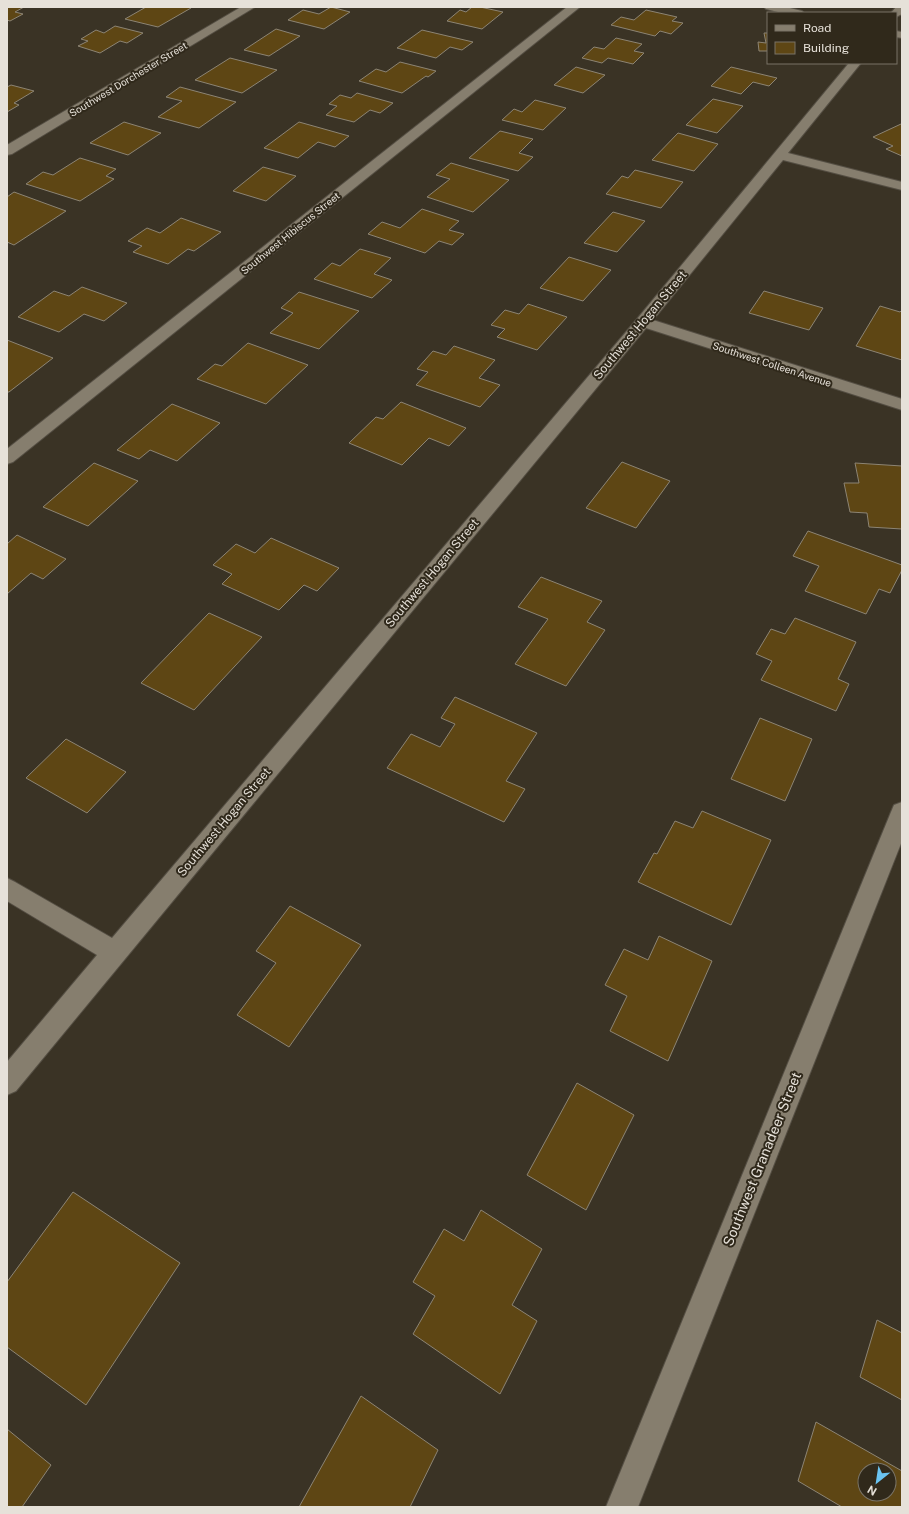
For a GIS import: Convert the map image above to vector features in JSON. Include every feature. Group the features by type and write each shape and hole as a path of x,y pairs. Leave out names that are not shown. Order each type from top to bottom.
{"street":[{"name":"Southwest Dorchester Street","path":"7,151 249,7"},
{"name":"Southwest Hibiscus Street","path":"7,458 574,7"},
{"path":"770,7 793,12"},
{"name":"Southwest Hogan Street","path":"7,1082 114,952 643,322 855,64"},
{"path":"780,155 902,186"},
{"name":"Southwest Colleen Avenue","path":"643,322 902,405"},
{"name":"Southwest Granadeer Street","path":"622,1507 902,812"},
{"path":"7,890 114,952"}],"building":[{"path":"7,7 24,7 15,12 23,14 10,21 7,20"},
{"path":"146,7 191,8 158,27 125,19"},
{"path":"331,7 350,12 324,29 288,20 303,10 319,14"},
{"path":"472,7 480,7 503,12 482,29 447,21 460,10 466,12"},
{"path":"646,10 677,17 672,21 683,23 671,34 660,31 655,36 611,25 621,17 634,20"},
{"path":"115,26 143,33 127,43 120,41 100,53 78,46 88,41 81,39 96,30 104,33"},
{"path":"276,29 300,36 269,56 244,50"},
{"path":"422,30 473,42 462,50 450,47 436,58 397,48"},
{"path":"764,33 767,33 767,51 759,51 758,42 766,43"},
{"path":"616,38 642,44 634,51 644,53 633,64 608,58 602,63 582,58 594,47 604,49"},
{"path":"230,58 277,70 242,93 195,80"},
{"path":"400,62 436,71 428,77 426,76 402,93 359,81 376,69 386,72"},
{"path":"576,67 605,75 583,93 554,85"},
{"path":"731,67 777,78 769,86 753,82 741,94 711,86"},
{"path":"11,85 34,91 14,103 19,105 7,112 7,87"},
{"path":"180,87 236,102 199,128 158,117 182,101 166,97"},
{"path":"357,93 393,103 380,113 370,110 354,122 326,115 337,106 329,104 340,95 351,98"},
{"path":"713,99 743,106 717,133 686,125"},
{"path":"535,100 566,108 543,130 502,120 514,109 522,112"},
{"path":"124,122 161,133 128,155 90,143"},
{"path":"299,122 349,136 335,147 318,142 298,158 264,148"},
{"path":"901,124 902,156 886,149 893,146 873,137"},
{"path":"500,131 533,139 519,153 533,157 518,171 469,158"},
{"path":"678,133 718,144 694,171 652,160"},
{"path":"80,158 116,169 106,176 114,179 80,201 26,184 43,172 53,175"},
{"path":"451,163 509,180 473,212 427,197 450,179 436,175"},
{"path":"263,167 296,176 266,201 233,191"},
{"path":"635,170 683,182 661,208 606,194 622,176 628,178"},
{"path":"14,192 66,211 14,245 7,242 7,197"},
{"path":"422,209 459,221 449,230 464,234 452,245 439,241 425,253 368,234 382,222 400,228"},
{"path":"613,212 645,221 617,252 584,243"},
{"path":"181,218 221,232 194,251 188,249 168,264 133,252 142,246 128,241 147,228 160,233"},
{"path":"360,249 391,258 374,274 392,280 372,298 314,279 332,263 340,266"},
{"path":"569,257 611,270 583,301 540,288"},
{"path":"82,287 127,303 104,321 84,314 59,332 18,317 54,291 69,296"},
{"path":"764,291 823,308 809,330 749,313"},
{"path":"299,292 359,311 319,349 270,333 293,313 281,308"},
{"path":"528,304 567,317 537,350 497,337 505,329 491,325 505,310 519,314"},
{"path":"880,306 900,312 902,310 902,360 856,346"},
{"path":"7,340 53,358 9,392 7,392"},
{"path":"248,343 308,365 266,404 197,379 215,364 222,366"},
{"path":"454,346 495,360 479,378 500,385 480,407 416,385 428,372 417,369 433,351 446,355"},
{"path":"401,402 466,428 449,446 429,438 402,465 349,443 376,417 383,419"},
{"path":"172,404 220,423 177,461 150,450 139,459 117,450"},
{"path":"622,462 670,481 636,528 586,508"},
{"path":"94,463 138,481 88,526 43,507"},
{"path":"855,463 902,466 902,529 869,527 867,513 850,512 844,483 859,483"},
{"path":"808,531 902,565 902,570 890,593 879,589 866,614 805,591 819,566 793,556"},
{"path":"17,535 66,559 43,579 31,573 7,594 7,544"},
{"path":"271,538 339,568 317,591 304,585 279,610 222,584 232,574 213,565 236,544 255,553"},
{"path":"541,577 602,601 587,622 605,630 566,686 515,664 548,619 518,607"},
{"path":"209,613 262,637 194,710 141,683"},
{"path":"795,618 856,642 838,679 849,684 836,711 761,680 772,661 756,654 771,629 785,634"},
{"path":"455,697 537,733 506,781 525,789 504,822 387,768 411,734 440,747 455,724 441,718"},
{"path":"760,718 812,739 785,801 731,779"},
{"path":"66,739 126,772 87,813 26,778"},
{"path":"702,811 771,840 731,925 638,882 654,853 657,854 675,821 693,828"},
{"path":"290,906 361,945 289,1047 237,1015 276,963 256,951"},
{"path":"659,936 712,961 668,1061 610,1031 627,996 605,985 624,949 648,960"},
{"path":"577,1083 634,1115 586,1210 527,1175"},
{"path":"73,1192 180,1263 86,1405 7,1347 7,1282"},
{"path":"481,1210 542,1249 512,1305 537,1321 500,1394 413,1334 435,1296 413,1282 444,1229 464,1241"},
{"path":"877,1320 902,1333 902,1400 860,1377"},
{"path":"361,1396 438,1450 410,1507 299,1507"},
{"path":"816,1422 886,1462 857,1462 857,1502 897,1502 897,1468 902,1471 902,1507 842,1507 798,1481"},
{"path":"7,1429 51,1465 22,1507 7,1507"}]}
